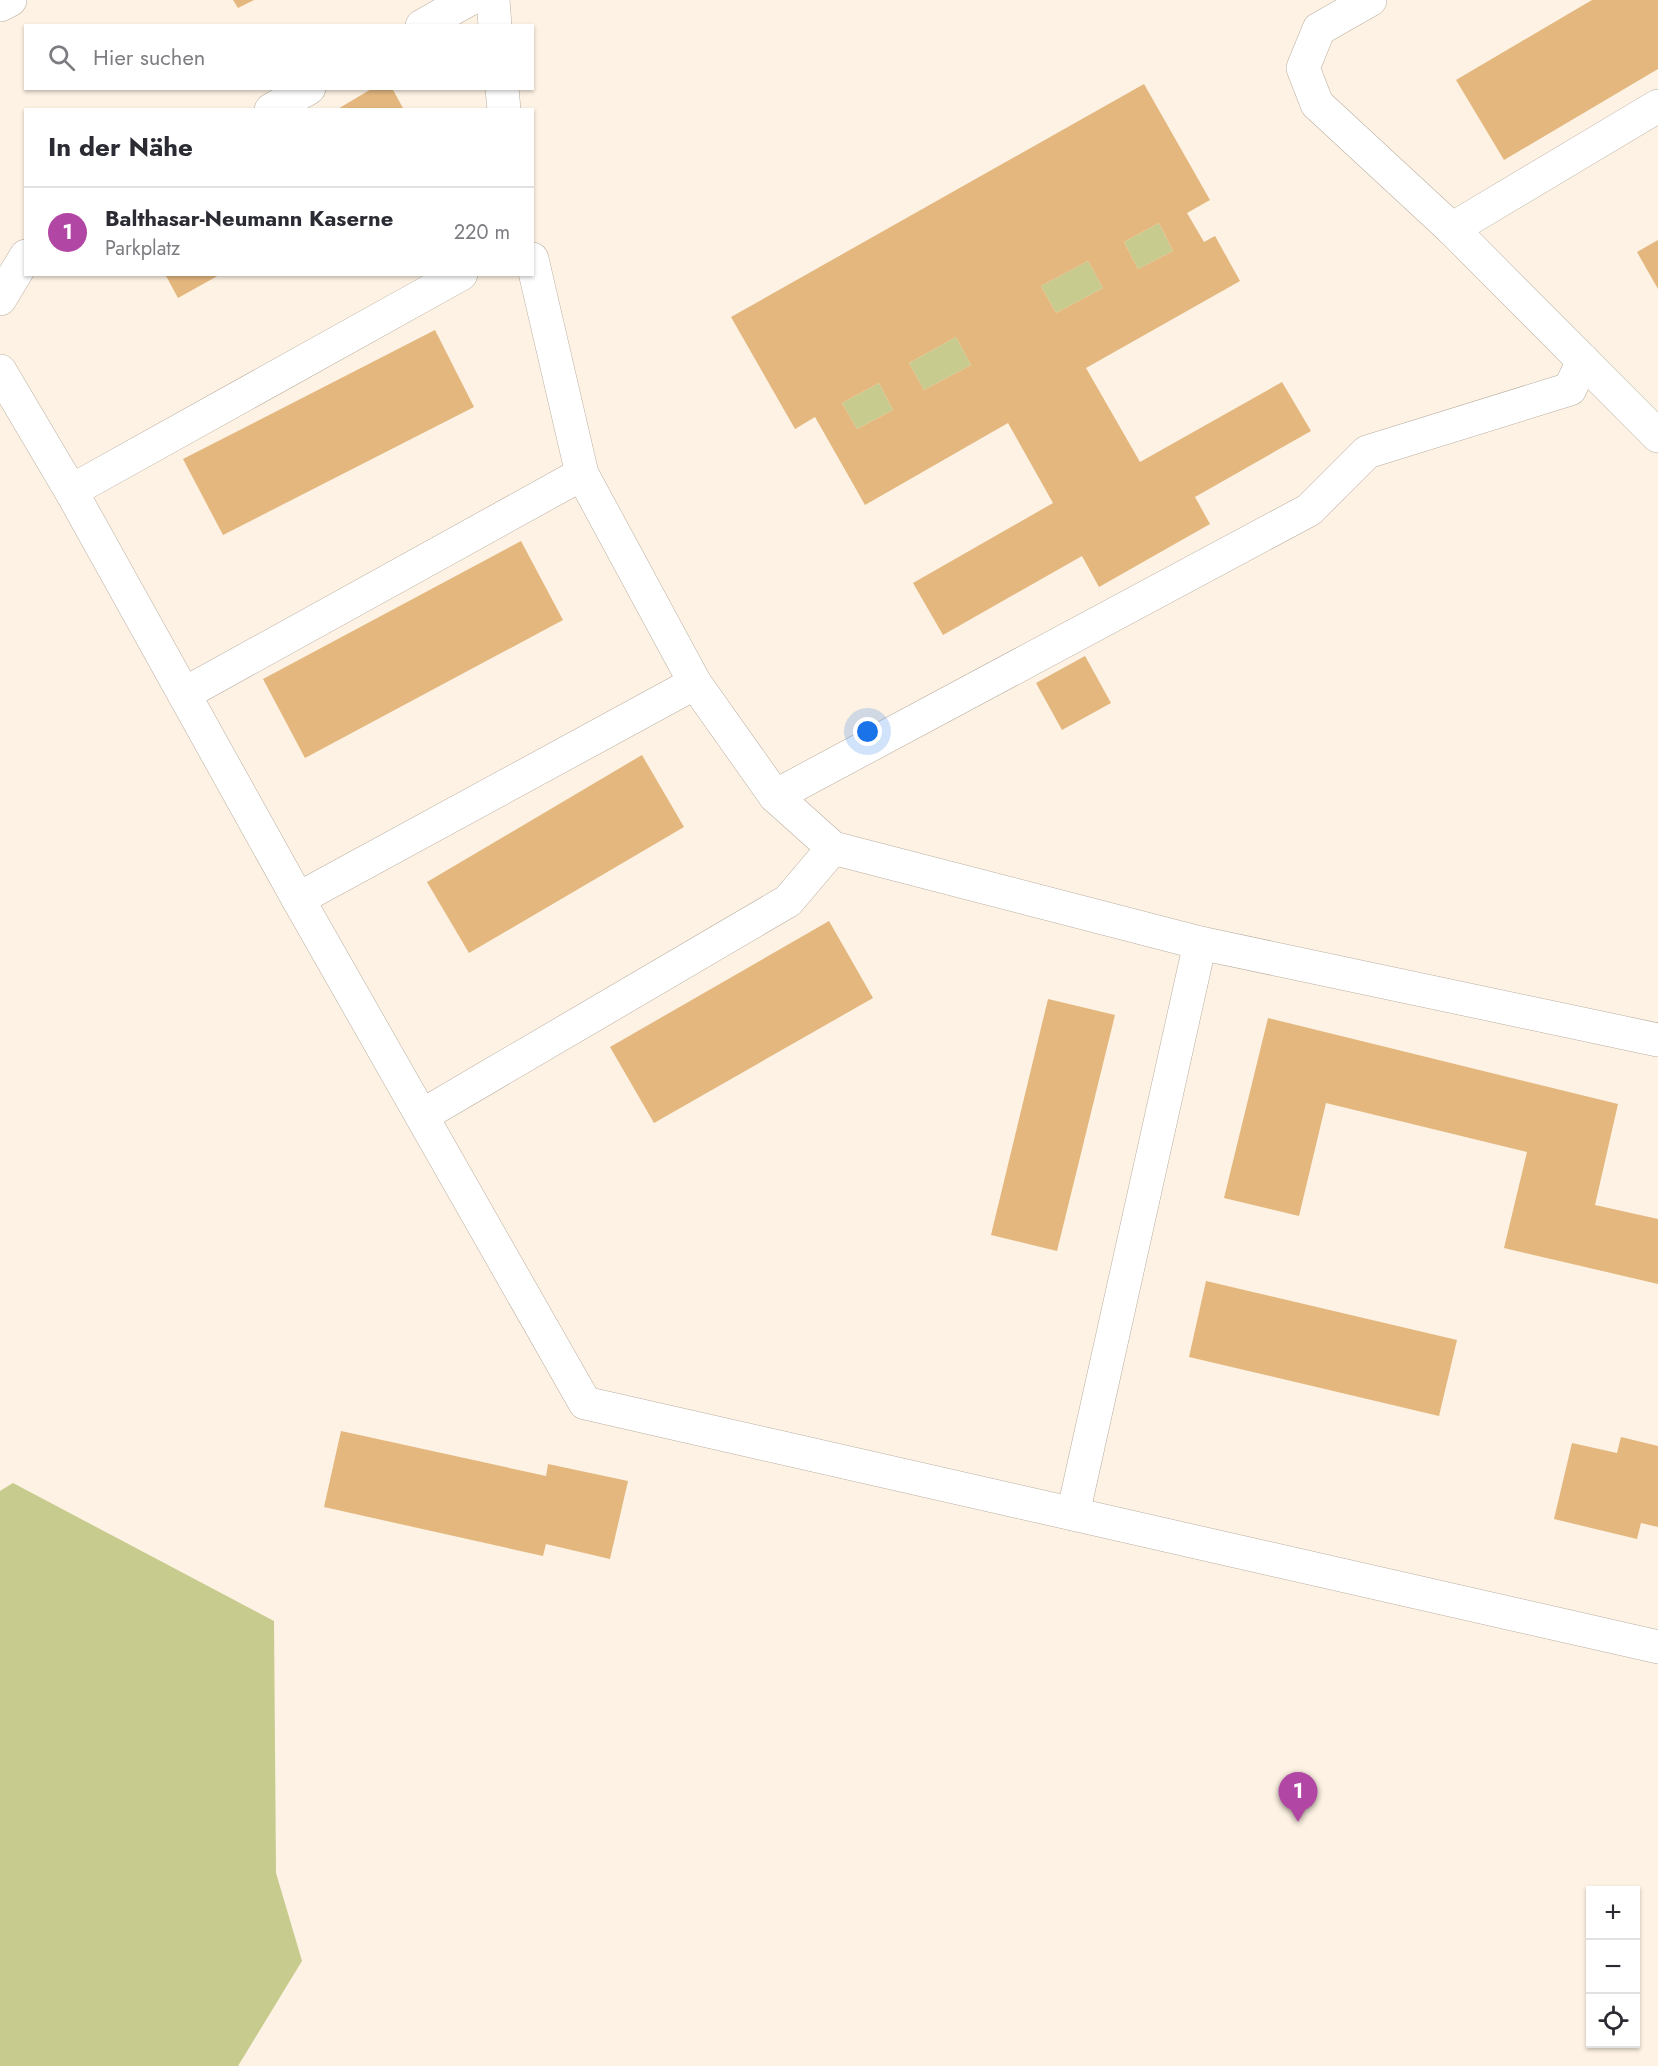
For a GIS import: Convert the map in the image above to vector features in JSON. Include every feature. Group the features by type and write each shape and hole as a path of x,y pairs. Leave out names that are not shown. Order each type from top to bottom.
{"lane":[{"path":"0,5 10,0"},
{"path":"426,24 468,0"},
{"path":"493,0 495,24"},
{"path":"1370,0 1319,30 1303,68 1317,104 1452,228 1583,360 1646,403 1658,436"},
{"path":"274,108 306,90"},
{"path":"502,90 504,108"},
{"path":"1452,228 1658,106"},
{"path":"0,299 24,259"},
{"path":"534,268 582,474 695,683 775,796 833,848 1200,944 1658,1041"},
{"path":"71,491 457,276"},
{"path":"775,796 1309,510 1367,452 1570,389 1583,360"},
{"path":"0,371 71,491 298,899 585,1403 1658,1647"},
{"path":"184,694 582,474"},
{"path":"298,899 695,683"},
{"path":"423,1115 788,901 833,848"},
{"path":"1073,1514 1200,944"}],"green space":[{"path":"1159,223 1173,251 1138,269 1124,242"},
{"path":"1088,261 1103,288 1056,313 1041,286"},
{"path":"956,337 971,365 924,390 909,363"},
{"path":"879,383 893,410 857,429 842,403"},
{"path":"13,1483 274,1621 276,1873 302,1961 238,2066 0,2066 0,1491"}],"building":[{"path":"233,0 254,0 238,8"},
{"path":"1592,0 1658,0 1658,69 1504,160 1456,80"},
{"path":"1144,84 1210,200 1187,213 1204,242 1215,236 1240,281 1086,368 1140,462 1282,382 1311,431 1195,497 1210,524 1099,587 1082,556 943,635 913,583 1053,503 1008,423 865,505 815,417 795,429 731,317","holes":["1159,223 1173,251 1138,269 1124,242","1088,261 1103,288 1056,313 1041,286","956,337 971,365 924,390 909,363","879,383 893,410 857,429 842,403"]},
{"path":"370,90 393,90 403,108 339,108"},
{"path":"1658,240 1658,289 1637,252"},
{"path":"166,276 217,276 178,298"},
{"path":"435,330 474,407 223,535 183,459"},
{"path":"521,541 563,620 305,758 263,679"},
{"path":"1085,656 1111,703 1062,730 1036,683"},
{"path":"642,755 684,827 469,953 427,882"},
{"path":"829,921 873,998 654,1123 610,1047"},
{"path":"1048,999 1115,1015 1057,1251 991,1235"},
{"path":"1268,1018 1618,1104 1595,1205 1658,1219 1658,1284 1504,1248 1527,1152 1326,1103 1299,1216 1224,1198"},
{"path":"1206,1281 1457,1340 1439,1416 1189,1357"},
{"path":"341,1431 546,1476 548,1464 628,1481 610,1559 546,1544 543,1556 324,1507"},
{"path":"1621,1437 1658,1446 1658,1527 1641,1523 1637,1539 1554,1519 1572,1443 1617,1453"}],"place":[{"name":"Balthasar-Neumann Kaserne","path":"1298,1822"}]}
